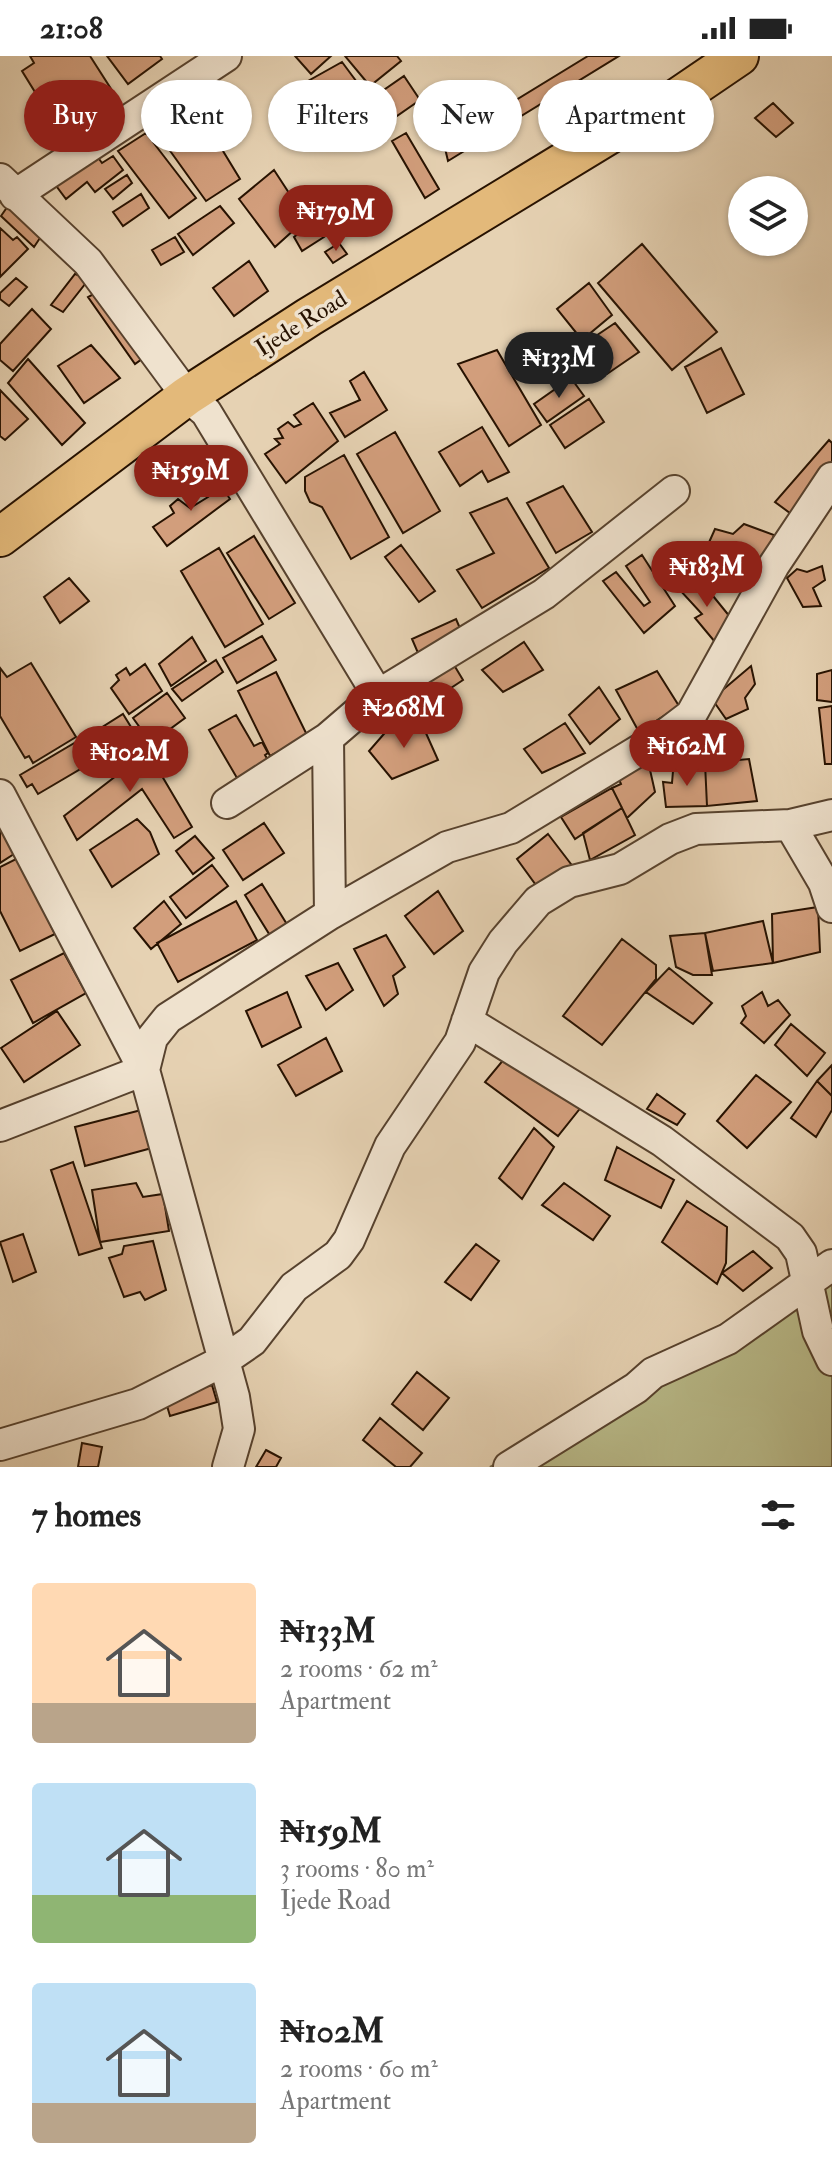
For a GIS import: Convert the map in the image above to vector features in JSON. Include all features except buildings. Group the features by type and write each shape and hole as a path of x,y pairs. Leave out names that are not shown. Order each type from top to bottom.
{"main road":[{"name":"Ijede Road","path":"0,537 187,396 309,317 618,129 664,107 739,56"}],"street":[{"path":"226,56 8,187 70,241 187,396 206,412 378,695"},
{"path":"144,1070 152,1038 168,1018 330,914 447,847 511,828 666,734 691,715 774,565 832,478"},
{"path":"227,803 328,738 378,695 544,594 674,491"},
{"path":"328,738 330,914"},
{"path":"0,795 144,1070 239,1429 228,1467"},
{"path":"0,1445 138,1404 223,1361 252,1341 294,1287 338,1255 349,1240 390,1146 460,1042 484,972 503,942 538,901 555,889 588,876 620,869 670,839 696,829 790,825 832,815"},
{"path":"790,825 824,883 832,907"},
{"path":"467,1021 662,1141 790,1237 801,1253 818,1331 832,1360"},
{"path":"0,1126 144,1070"},
{"path":"509,1467 636,1388 653,1373 728,1339 832,1265"}],"green space":[{"path":"832,1255 832,1467 490,1467 522,1450"}]}
